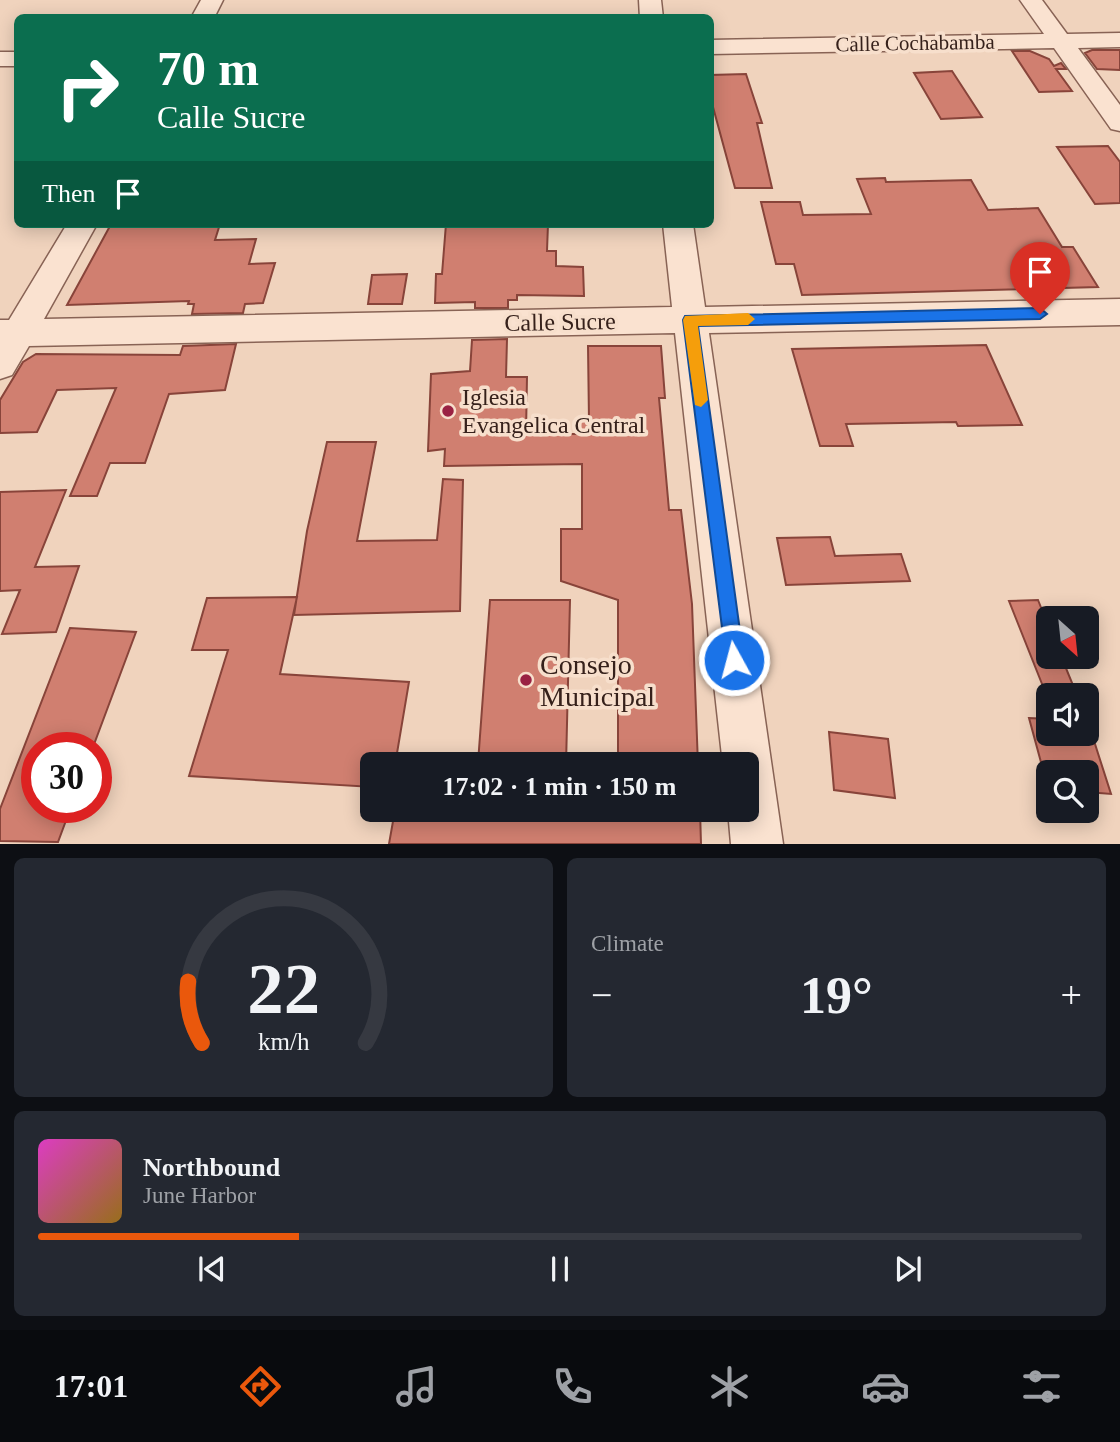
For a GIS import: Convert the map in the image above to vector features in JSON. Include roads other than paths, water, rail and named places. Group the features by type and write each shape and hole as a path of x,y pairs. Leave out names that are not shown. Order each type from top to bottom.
{"street":[{"path":"1031,0 1120,123"},
{"name":"Calle Cochabamba","path":"714,47 1120,40"},
{"path":"0,365 10,332 79,228"},
{"path":"678,228 745,752"},
{"name":"Calle Sucre","path":"10,332 1120,312"},
{"path":"754,822 757,844"}],"place":[{"name":"Iglesia Evangelica Central","path":"448,411"},
{"name":"Consejo Municipal","path":"526,680"}]}
